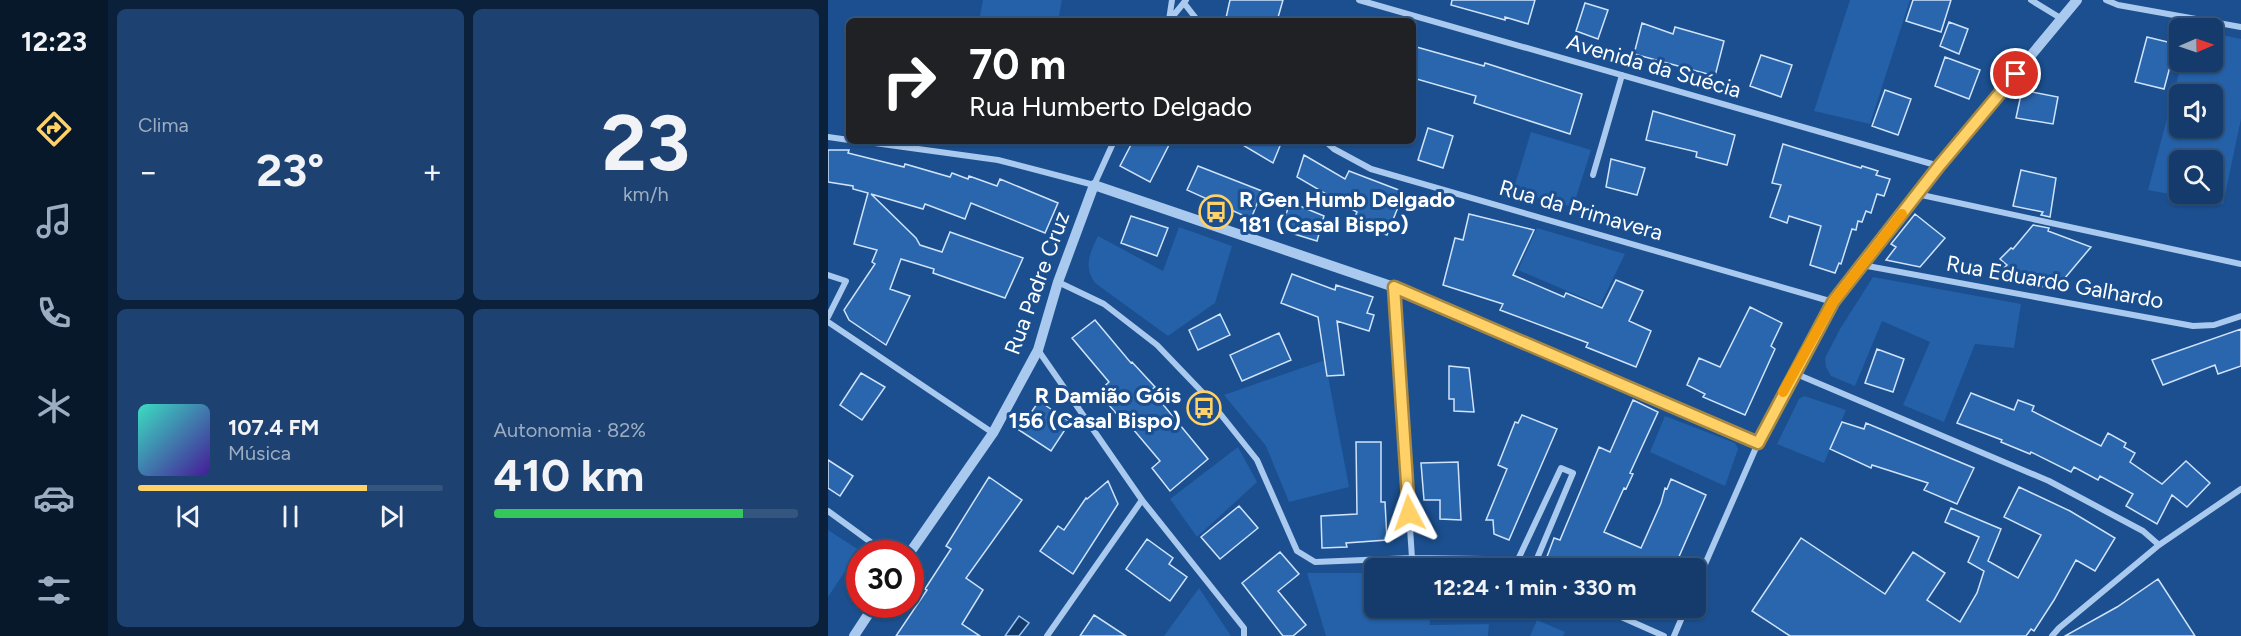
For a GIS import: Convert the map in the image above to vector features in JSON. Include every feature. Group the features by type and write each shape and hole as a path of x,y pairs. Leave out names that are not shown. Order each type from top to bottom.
{"street":[{"path":"1169,18 1172,0"},
{"name":"Avenida da Suécia","path":"1359,0 1939,166"},
{"path":"2031,0 2062,19"},
{"path":"1706,562 1758,443 1793,373 1833,302 1939,166 2077,0"},
{"path":"2106,0 2118,6 2241,27"},
{"path":"1171,18 1185,1 1196,18"},
{"path":"1593,175 1622,75"},
{"path":"828,137 846,140"},
{"path":"882,144 998,160 1094,185 1394,287 1758,443"},
{"name":"Rua Padre Cruz","path":"919,540 993,433 1038,350 1058,282 1094,185 1113,144"},
{"name":"Rua da Primavera","path":"1328,144 1371,169 1833,302"},
{"path":"1917,194 2241,264"},
{"name":"Rua Eduardo Galhardo","path":"1861,265 2193,326 2214,325 2241,316"},
{"path":"828,275 846,281 828,320 993,433"},
{"path":"1058,282 1104,304 1157,345 1206,396 1257,460 1297,551 1315,562 1364,560"},
{"path":"1394,287 1412,558"},
{"path":"1038,350 1142,500 1244,628 1245,636"},
{"path":"1793,373 2049,481 2143,531 2159,545"},
{"path":"1518,558 1561,468 1573,473 1537,558"},
{"path":"2052,636 2159,545 2241,489"},
{"path":"1047,636 1142,500"},
{"path":"828,511 868,540"},
{"path":"854,636 866,618"},
{"path":"1624,618 1664,636"},
{"path":"1674,636 1682,618"}],"shaded area":[{"path":"983,0 1062,0 1059,18 980,18"},
{"path":"1850,0 1910,0 1870,124 1814,111"},
{"path":"2223,35 2241,39 2241,119 2223,204 2223,150 2169,150 2169,194 2148,190 2169,111 2169,138 2223,138 2223,84 2176,84 2179,72 2223,72"},
{"path":"1531,132 1591,150 1573,207 1513,191"},
{"path":"1179,227 1232,246 1215,303 1168,336 1095,283 1089,271 1089,259 1098,236 1163,271"},
{"path":"1537,228 1625,254 1600,305 1518,270"},
{"path":"1873,277 2021,304 2014,348 1975,344 1944,422 1903,405 1930,342 1882,321 1855,386 1831,376 1826,367 1825,358 1840,329"},
{"path":"1325,360 1349,487 1289,502 1266,446 1224,395"},
{"path":"1804,396 1846,410 1824,463 1777,444 1799,399"},
{"path":"1665,416 1735,443 1738,449 1725,486 1650,452"},
{"path":"1238,447 1257,482 1197,537 1170,499"},
{"path":"828,530 846,542 846,570 828,597"},
{"path":"1307,573 1364,573 1364,618 1429,618 1430,625 1489,624 1488,636 1326,636"},
{"path":"1199,588 1231,636 1164,636"},
{"path":"1019,616 1029,623 1019,636 1005,636"},
{"path":"1537,620 1565,632 1563,636 1530,636"}],"building":[{"path":"1230,0 1283,0 1278,18 1226,18"},
{"path":"1452,0 1535,0 1528,24 1451,5"},
{"path":"1913,0 1951,0 1941,32 1906,21"},
{"path":"1585,3 1608,10 1598,39 1576,31"},
{"path":"1949,22 1968,29 1959,54 1940,46"},
{"path":"1642,23 1673,34 1675,27 1724,41 1715,76 1634,54"},
{"path":"2147,37 2169,42 2169,70 2164,89 2135,82"},
{"path":"1416,47 1484,66 1485,63 1582,94 1570,134 1474,103 1476,96 1416,79"},
{"path":"1761,55 1792,65 1781,97 1750,86"},
{"path":"1945,57 1980,70 1969,99 1935,86"},
{"path":"1885,90 1911,99 1898,135 1872,126"},
{"path":"2022,90 2058,97 2053,124 2016,118"},
{"path":"1653,111 1735,135 1727,165 1696,157 1697,152 1646,140"},
{"path":"1428,128 1453,136 1443,168 1418,160"},
{"path":"1131,144 1169,144 1150,182 1120,166"},
{"path":"1241,144 1281,144 1273,163"},
{"path":"1783,144 1878,171 1876,175 1890,179 1884,196 1877,194 1871,213 1866,211 1862,222 1858,221 1856,230 1852,229 1841,264 1839,263 1835,273 1810,265 1821,226 1789,216 1787,223 1770,217 1781,185 1772,183"},
{"path":"828,150 849,150 848,153 904,167 905,164 950,177 952,173 968,179 969,176 997,186 1000,179 1058,203 1045,233 971,203 965,219 925,204 923,209 871,194 916,238 920,245 942,252 950,232 1023,258 1005,298 933,273 934,269 901,259 890,289 910,296 886,345 849,320 844,310 875,264 872,262 877,250 854,244 868,193 853,189 853,186 828,182"},
{"path":"1304,155 1345,179 1349,171 1404,192 1387,235 1352,222 1357,212 1297,177"},
{"path":"1611,159 1645,168 1637,195 1606,187"},
{"path":"1198,166 1262,191 1251,219 1187,190"},
{"path":"2021,170 2056,178 2050,217 2041,215 2043,212 2013,206"},
{"path":"1290,202 1324,216 1317,241 1281,230"},
{"path":"1469,214 1534,230 1513,275 1564,297 1566,293 1602,308 1616,280 1643,291 1629,321 1651,331 1636,367 1586,347 1588,343 1500,310 1503,304 1443,285 1455,238 1463,240"},
{"path":"1915,214 1945,238 1920,267 1886,260 1896,247 1891,244"},
{"path":"1131,216 1168,228 1157,256 1121,243"},
{"path":"2033,225 2049,228 2048,231 2091,247 2054,291 2018,277 2013,282 2001,271 2007,265 2000,259 2011,248 2013,249"},
{"path":"1292,274 1335,290 1336,285 1373,297 1367,313 1374,315 1369,331 1337,321 1344,375 1327,376 1318,317 1281,303"},
{"path":"1750,307 1782,323 1771,346 1775,349 1745,415 1703,397 1705,394 1687,385 1699,358 1720,367"},
{"path":"1220,314 1230,335 1198,350 1189,330"},
{"path":"1095,320 1131,363 1155,387 1151,390 1208,459 1170,491 1152,468 1160,461 1122,416 1120,418 1098,392 1109,382 1072,338"},
{"path":"2241,329 2241,366 2218,374 2215,365 2163,385 2152,360"},
{"path":"1279,333 1291,360 1242,381 1230,355"},
{"path":"1877,349 1904,359 1893,392 1865,383"},
{"path":"1449,366 1469,368 1474,412 1454,411 1454,399 1449,399"},
{"path":"861,373 885,387 862,420 840,405"},
{"path":"1971,393 2014,410 2018,400 2034,406 2032,411 2101,446 2108,433 2126,443 2124,447 2135,453 2130,462 2162,484 2186,461 2210,483 2187,507 2172,495 2157,524 2126,506 2133,494 2100,476 2098,480 2074,467 2071,472 2031,452 2030,454 2001,442 2002,440 1957,423"},
{"path":"1633,400 1658,412 1630,473 1633,474 1604,532 1641,548 1661,503 1665,488 1667,489 1671,479 1706,495 1678,558 1546,558 1554,538 1560,540 1599,447 1610,452"},
{"path":"1039,401 1070,422 1051,451 1019,430"},
{"path":"1522,415 1557,429 1509,540 1494,534 1493,520 1486,520 1507,469 1498,465 1515,422 1518,423"},
{"path":"1842,422 1864,429 1866,423 1974,468 1957,504 1924,490 1928,483 1872,465 1871,468 1830,449"},
{"path":"1356,442 1381,442 1381,502 1385,502 1387,540 1346,543 1347,547 1322,548 1321,516 1357,514"},
{"path":"828,460 853,476 840,496 828,488"},
{"path":"1458,462 1461,520 1440,519 1440,500 1424,500 1421,463"},
{"path":"989,477 1022,500 966,578 983,590 962,624 980,636 896,636 908,618 924,618 924,594 927,590 925,589 951,549 946,546"},
{"path":"1108,481 1118,504 1073,574 1040,551 1058,526 1064,530 1086,498"},
{"path":"2019,487 2070,511 2115,538 2095,571 2076,560 2034,631 2031,629 2026,636 1790,636 1752,611 1801,538 1885,594 1913,552 1945,573 1927,600 1960,622 1977,593 1984,571 1968,562 1979,537 1945,522 1951,508 2001,529 1988,561 2018,578 2041,535 2004,517"},
{"path":"1239,506 1258,528 1220,559 1201,537"},
{"path":"1147,539 1173,558 1169,564 1187,577 1170,601 1126,569"},
{"path":"1280,552 1299,574 1278,591 1306,625 1293,636 1283,636 1242,583"},
{"path":"2158,579 2195,636 2065,636 2117,607"},
{"path":"1094,615 1126,636 1080,636"}],"slow traffic":[{"path":"1783,392 1833,302 1902,214"}],"place":[{"name":"R Gen Humb Delgado 181 (Casal Bispo)","path":"1216,212"},
{"name":"R Damião Góis 156 (Casal Bispo)","path":"1204,408"}],"route":[{"path":"1409,513 1394,287 1758,443 1793,373 1833,302 1939,166 2016,74"}]}
